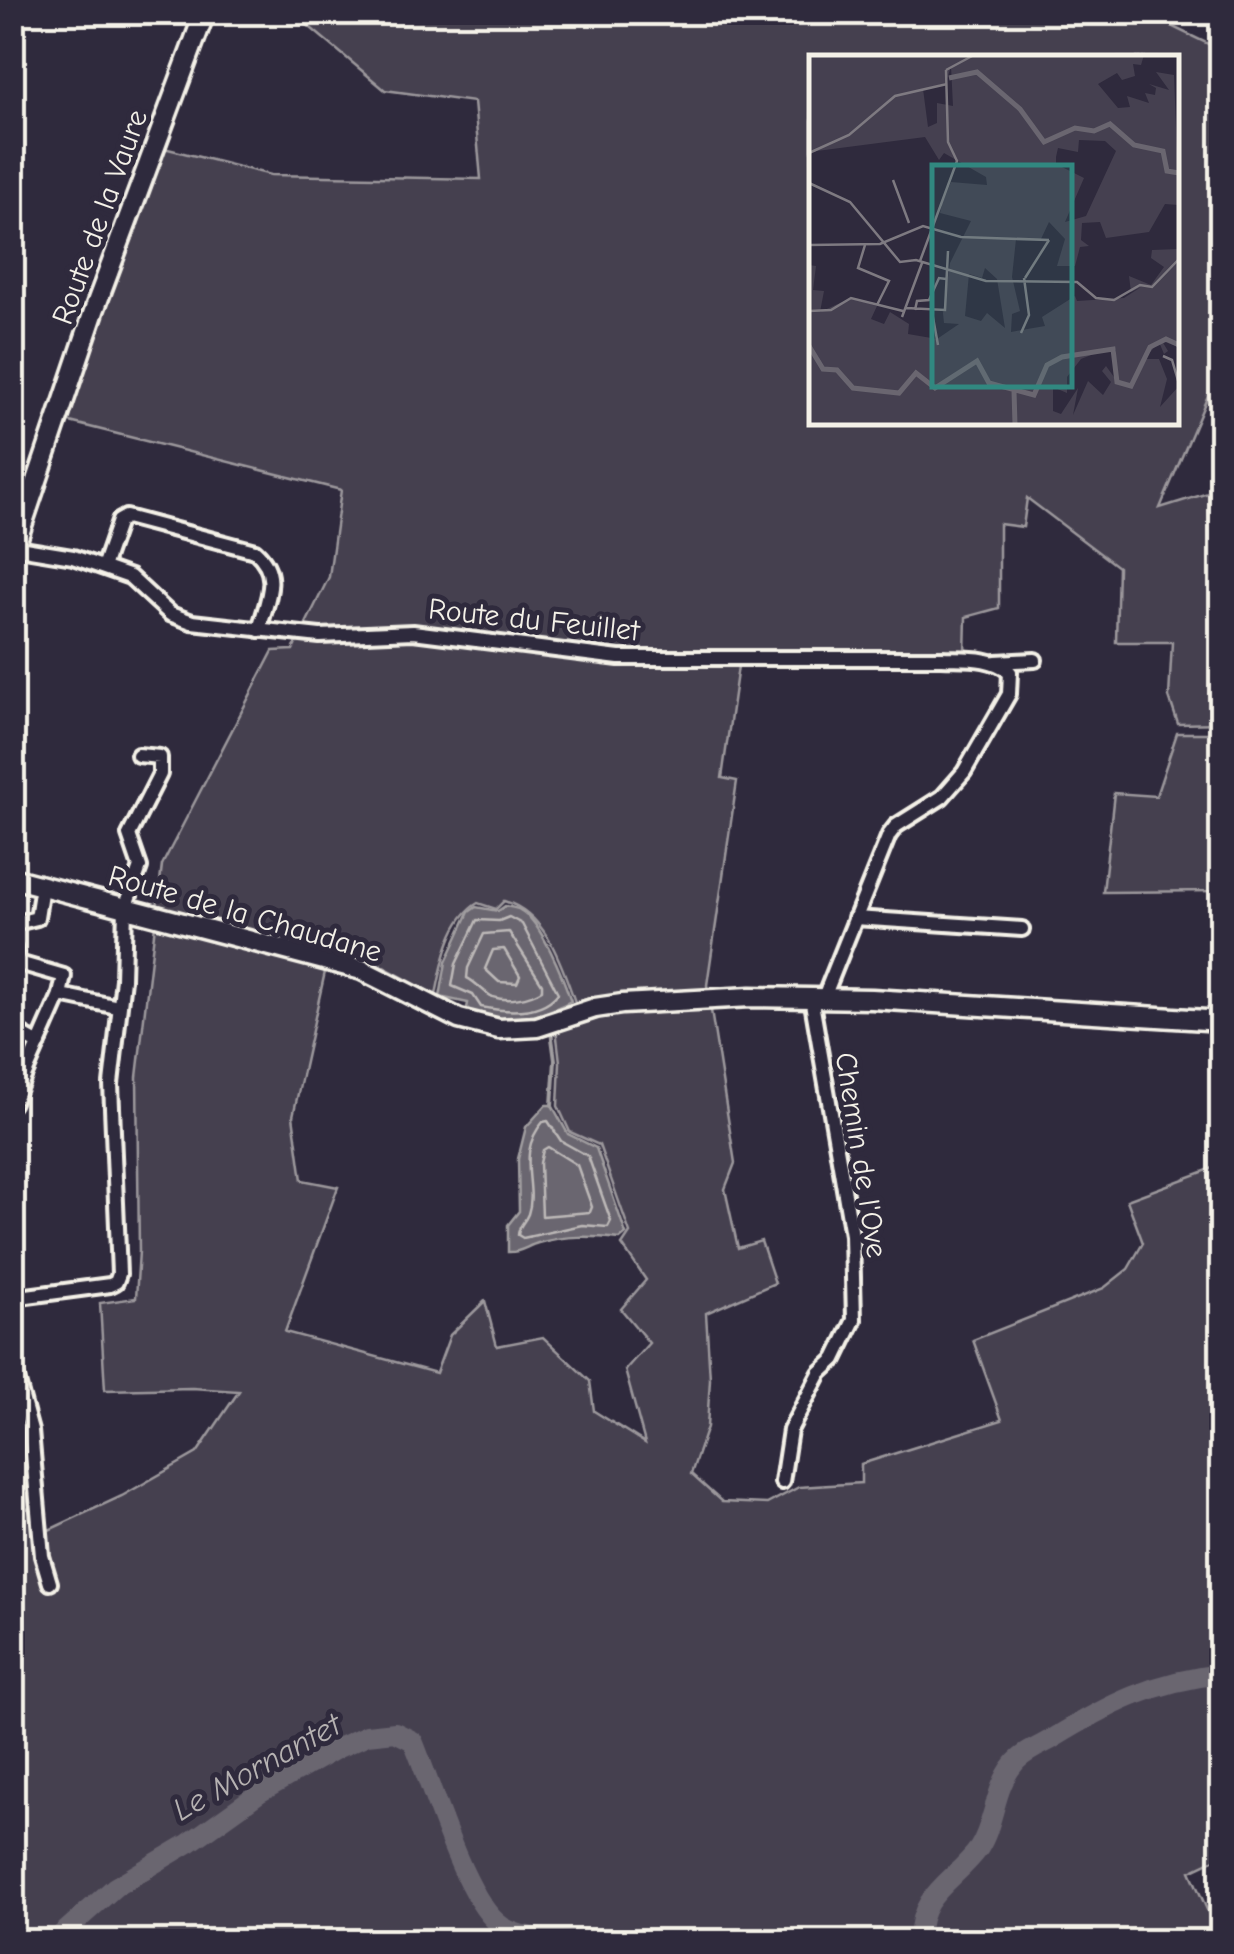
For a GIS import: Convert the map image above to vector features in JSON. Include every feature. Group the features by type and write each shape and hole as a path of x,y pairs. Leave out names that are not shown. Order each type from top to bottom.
{"street":[{"name":"Route de la Vaure","path":"14,550 95,308 206,12"},
{"path":"103,567 119,521 126,517 255,551 268,562 272,575 259,630"},
{"name":"Route du Feuillet","path":"14,550 73,557 130,578 180,619 259,630 320,636 412,632 618,658 1035,660 1026,665 1012,684"},
{"path":"818,997 889,835 954,784 1000,710 1012,684 1010,672 994,662"},
{"path":"12,1298 116,1282 119,1262 111,1084 126,908 140,866 129,835 160,774 160,757 138,755"},
{"name":"Route de la Chaudane","path":"12,878 362,970 459,1019 499,1029 537,1027 595,1008 622,1004 818,997 1222,1022"},
{"path":"12,924 37,918 42,886"},
{"path":"855,918 1022,929"},
{"path":"12,942 19,962 64,976 60,996 12,1104"},
{"path":"60,996 118,1007"},
{"name":"Chemin de l'Ove","path":"782,1482 790,1430 820,1374 835,1359 854,1320 852,1235 836,1159 818,997"},
{"path":"12,1029 39,1044"},
{"path":"12,1360 29,1421 38,1483 42,1556 50,1583"},
{"path":"12,1422 29,1421"}],"shaded area":[{"path":"1142,12 1221,50 1221,365 1160,508 1221,489 1221,723 1178,724 1169,697 1172,642 1116,642 1118,567 1027,498 1023,527 999,524 999,608 966,617 965,655 740,652 722,778 737,781 707,985 735,1163 725,1189 738,1248 761,1241 775,1283 706,1313 710,1379 707,1427 691,1474 722,1502 767,1504 799,1487 861,1483 861,1464 1002,1420 973,1340 1104,1288 1128,1269 1143,1243 1127,1200 1221,1165 1222,1856 1190,1871 1219,1937 1217,1941 13,1941 12,1508 34,1509 36,1536 122,1496 197,1453 239,1391 105,1390 100,1303 136,1298 137,1077 162,865 273,651 293,650 329,577 341,490 66,421 89,341 164,148 271,175 481,179 474,102 385,90 293,13","holes":["504,901 519,907 550,941 575,1002 556,1029 560,1062 558,1106 570,1132 599,1145 630,1233 622,1245 646,1280 621,1309 649,1343 625,1370 645,1443 594,1411 590,1381 543,1337 497,1346 485,1301 450,1335 436,1373 285,1332 338,1187 302,1180 293,1116 329,954 378,964 436,995 449,944 468,910 478,903 496,909"]},
{"path":"1177,733 1221,733 1221,891 1103,892 1114,793 1156,796"}],"water":[{"path":"505,906 520,910 536,925 571,1001 532,1017 509,1020 466,1014 468,1003 440,997 446,962 469,912 476,907 498,911"},
{"path":"546,1105 552,1105 568,1134 596,1148 626,1234 620,1239 559,1239 508,1252 508,1225 519,1211 518,1159 526,1127"}],"waterway":[{"path":"551,1031 555,1060 552,1105"},
{"name":"Le Mornantet","path":"920,1942 924,1912 979,1848 1002,1784 1017,1760 1133,1696 1175,1682 1222,1674"},
{"name":"Le Mornantet","path":"53,1942 115,1887 189,1843 259,1793 338,1748 367,1735 395,1732 413,1741 463,1870 489,1914 503,1927 521,1934 579,1942"}]}
